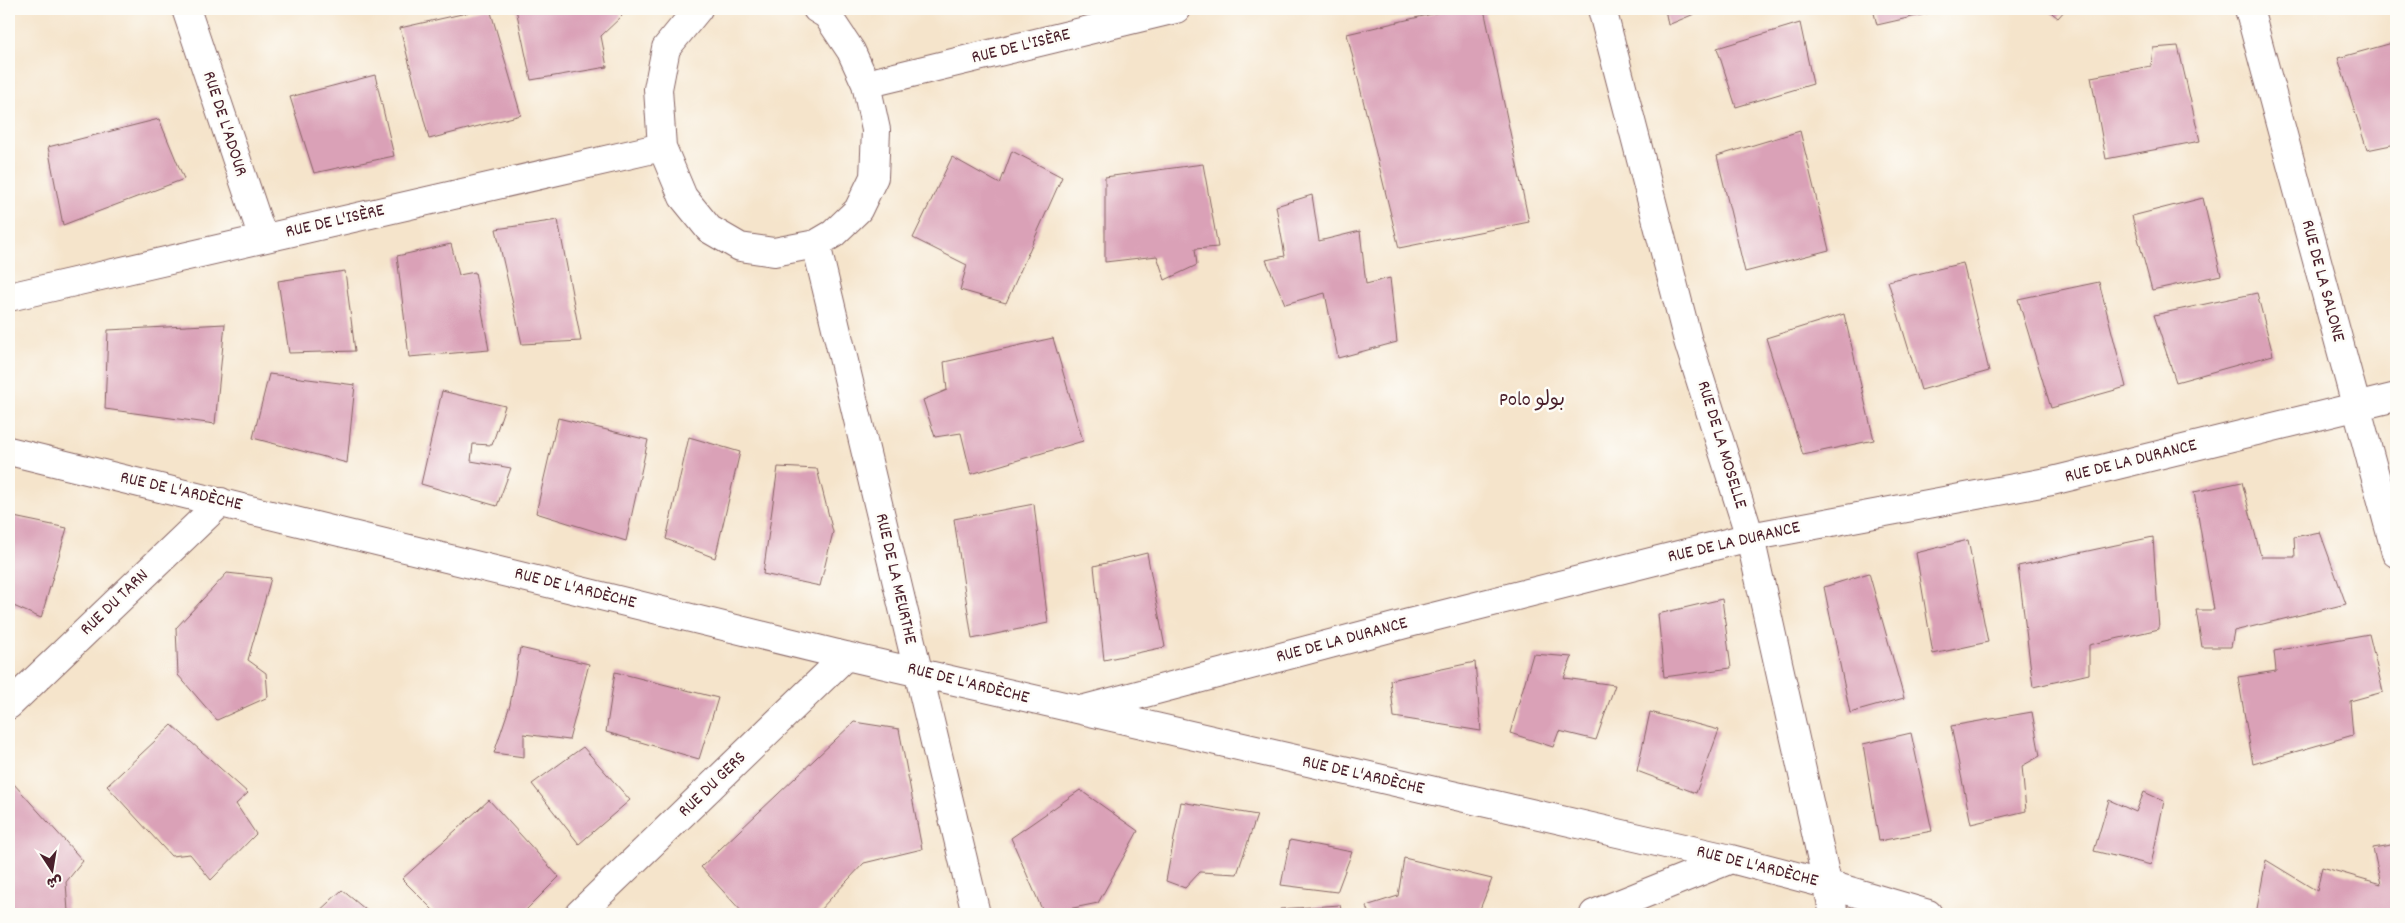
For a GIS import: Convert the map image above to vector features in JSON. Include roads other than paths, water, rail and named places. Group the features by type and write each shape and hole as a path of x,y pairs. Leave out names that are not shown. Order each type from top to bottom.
{"street":[{"name":"RUE DE L'ADOUR","path":"186,9 263,238"},
{"path":"698,9 666,48 658,89 662,147 683,197 709,229 740,247 774,252 816,244 833,234 858,210 874,177 876,130 866,84 851,51 827,15 817,9"},
{"name":"RUE DE L'ISÈRE","path":"866,84 1176,9"},
{"name":"RUE DE LA MOSELLE","path":"1602,9 1688,341 1750,537 1834,914"},
{"name":"RUE DE LA SALONE","path":"2249,9 2396,553"},
{"name":"RUE DE L'ISÈRE","path":"9,297 662,147"},
{"name":"RUE DE LA MEURTHE","path":"816,244 976,914"},
{"name":"RUE DE LA DURANCE","path":"1078,711 1409,623 1750,537 2052,482 2396,397"},
{"name":"RUE DE L'ARDÈCHE","path":"9,451 1078,711 1731,859 1928,914"},
{"name":"RUE DU TARN","path":"9,705 221,502"},
{"name":"RUE DU GERS","path":"579,914 846,656"},
{"path":"1594,914 1731,859"}],"district":[{"name":"Polo بولو","path":"1532,401"}]}
